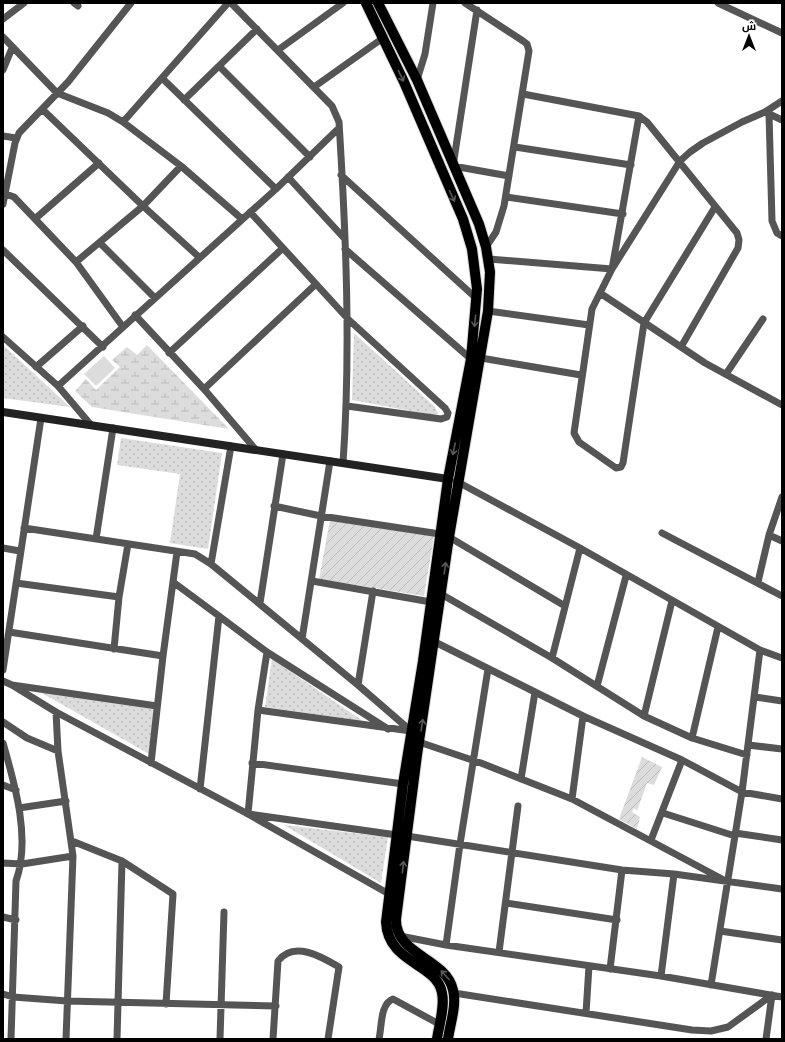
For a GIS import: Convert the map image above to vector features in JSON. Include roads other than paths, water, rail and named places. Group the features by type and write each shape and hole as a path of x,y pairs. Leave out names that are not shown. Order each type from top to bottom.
{"main road":[{"path":"366,3 393,60 467,229 475,264 477,299 476,359 459,482 445,535 431,602 411,731 410,767"},
{"path":"378,3 416,80 479,224 489,259 490,285 488,311 448,479 441,594 419,742 410,767 407,782 396,919 400,936 409,946 444,972 450,981 454,993 448,1039"},
{"path":"393,60 403,53"},
{"path":"3,412 448,479"},
{"path":"402,836 386,922 389,939 400,952 434,978 440,986 443,999 437,1039"}],"street":[{"path":"3,19 24,3"},
{"path":"3,204 16,138 42,108 68,82 131,3"},
{"path":"123,122 163,79 229,3 278,50 335,111 339,128 348,320 348,406 343,463"},
{"path":"278,50 343,3"},
{"path":"416,80 425,54 433,3"},
{"path":"466,3 523,41 528,46 529,54 506,197 499,223 486,247"},
{"path":"718,3 782,33"},
{"path":"477,10 453,166 510,176"},
{"path":"184,100 257,29"},
{"path":"3,37 12,48 57,92 108,113 123,122 181,166 242,219"},
{"path":"314,87 383,38"},
{"path":"3,70 12,48"},
{"path":"219,66 310,157"},
{"path":"163,79 276,189"},
{"path":"523,94 639,116 647,122 680,161 715,208 737,233 739,244 681,347"},
{"path":"715,208 644,323 624,463 619,468 614,467 579,442 574,436 581,375 592,308 612,269 680,161 703,143 742,122 767,113 782,101"},
{"path":"42,108 100,162 143,206 199,257"},
{"path":"767,113 782,120"},
{"path":"767,113 772,221 777,232 782,236"},
{"path":"612,269 623,214 639,116"},
{"path":"58,386 103,347 135,315 276,189 339,128"},
{"path":"3,136 16,138"},
{"path":"515,147 631,164"},
{"path":"36,218 100,162"},
{"path":"76,262 143,206 181,166"},
{"path":"341,175 477,299"},
{"path":"288,177 344,238"},
{"path":"4,194 14,197 36,218 76,262 123,327"},
{"path":"506,197 623,214"},
{"path":"250,212 348,320 445,408 448,413 445,418 441,419 348,406"},
{"path":"100,243 154,298"},
{"path":"169,353 283,248"},
{"path":"345,249 476,359 581,375"},
{"path":"3,250 103,347"},
{"path":"489,259 612,269"},
{"path":"204,389 316,284"},
{"path":"600,293 681,347 782,405"},
{"path":"488,311 589,325"},
{"path":"135,315 204,389 256,450"},
{"path":"726,374 763,319"},
{"path":"36,367 83,326"},
{"path":"3,337 58,386 91,425"},
{"path":"3,670 41,418"},
{"path":"96,539 113,428"},
{"path":"211,564 231,446"},
{"path":"260,603 274,506 284,454"},
{"path":"302,639 330,461"},
{"path":"448,479 459,482 580,548 626,576 760,650 782,658"},
{"path":"758,582 770,535 782,497"},
{"path":"274,506 321,516 445,535 564,606"},
{"path":"24,528 195,554 211,564 260,603 411,731"},
{"path":"662,533 758,582 782,596"},
{"path":"770,535 782,541"},
{"path":"114,649 119,597 128,544"},
{"path":"3,548 20,551"},
{"path":"552,658 580,548"},
{"path":"151,763 177,552"},
{"path":"597,686 626,576"},
{"path":"173,582 267,652 388,729"},
{"path":"312,582 373,591 431,602"},
{"path":"16,583 119,597"},
{"path":"358,685 373,591"},
{"path":"441,594 552,658 644,716 692,738 747,755"},
{"path":"644,716 672,601"},
{"path":"200,789 219,616"},
{"path":"692,738 718,627"},
{"path":"9,632 163,656"},
{"path":"435,642 583,716 682,760 742,792 782,799"},
{"path":"711,985 726,882 742,792 760,650"},
{"path":"248,814 258,710 267,652"},
{"path":"446,945 460,844 475,761 488,669"},
{"path":"3,681 56,712 248,814 390,894"},
{"path":"12,685 157,706"},
{"path":"522,779 535,692"},
{"path":"755,697 782,700"},
{"path":"258,710 411,731"},
{"path":"56,712 58,751 73,856 66,1039"},
{"path":"572,799 583,716"},
{"path":"3,722 34,742 58,751"},
{"path":"419,742 475,761 572,799 651,840 726,882"},
{"path":"3,743 16,790 19,808 22,864 16,881 16,920 11,1039"},
{"path":"748,745 782,749"},
{"path":"651,840 663,813 682,760"},
{"path":"252,763 407,782"},
{"path":"3,786 16,790"},
{"path":"19,808 66,801"},
{"path":"499,952 518,806"},
{"path":"663,813 735,834 782,840"},
{"path":"248,814 511,851 622,870 674,874 782,889"},
{"path":"72,841 122,860 173,894 166,1004"},
{"path":"3,863 22,864 73,856"},
{"path":"117,1039 122,860"},
{"path":"610,969 622,870"},
{"path":"660,976 674,874"},
{"path":"506,903 617,920"},
{"path":"220,1039 224,912"},
{"path":"3,917 16,920"},
{"path":"720,931 782,940"},
{"path":"400,936 446,945 660,976 782,997"},
{"path":"273,1039 278,961 282,956 293,952 318,954 339,967 328,1039"},
{"path":"586,1013 589,966"},
{"path":"454,993 692,1030 710,1031 728,1026 772,995"},
{"path":"3,994 13,997 67,1001 276,1006"},
{"path":"766,1039 772,995"},
{"path":"379,1039 385,1006 387,1001 394,999 439,1024"}]}
